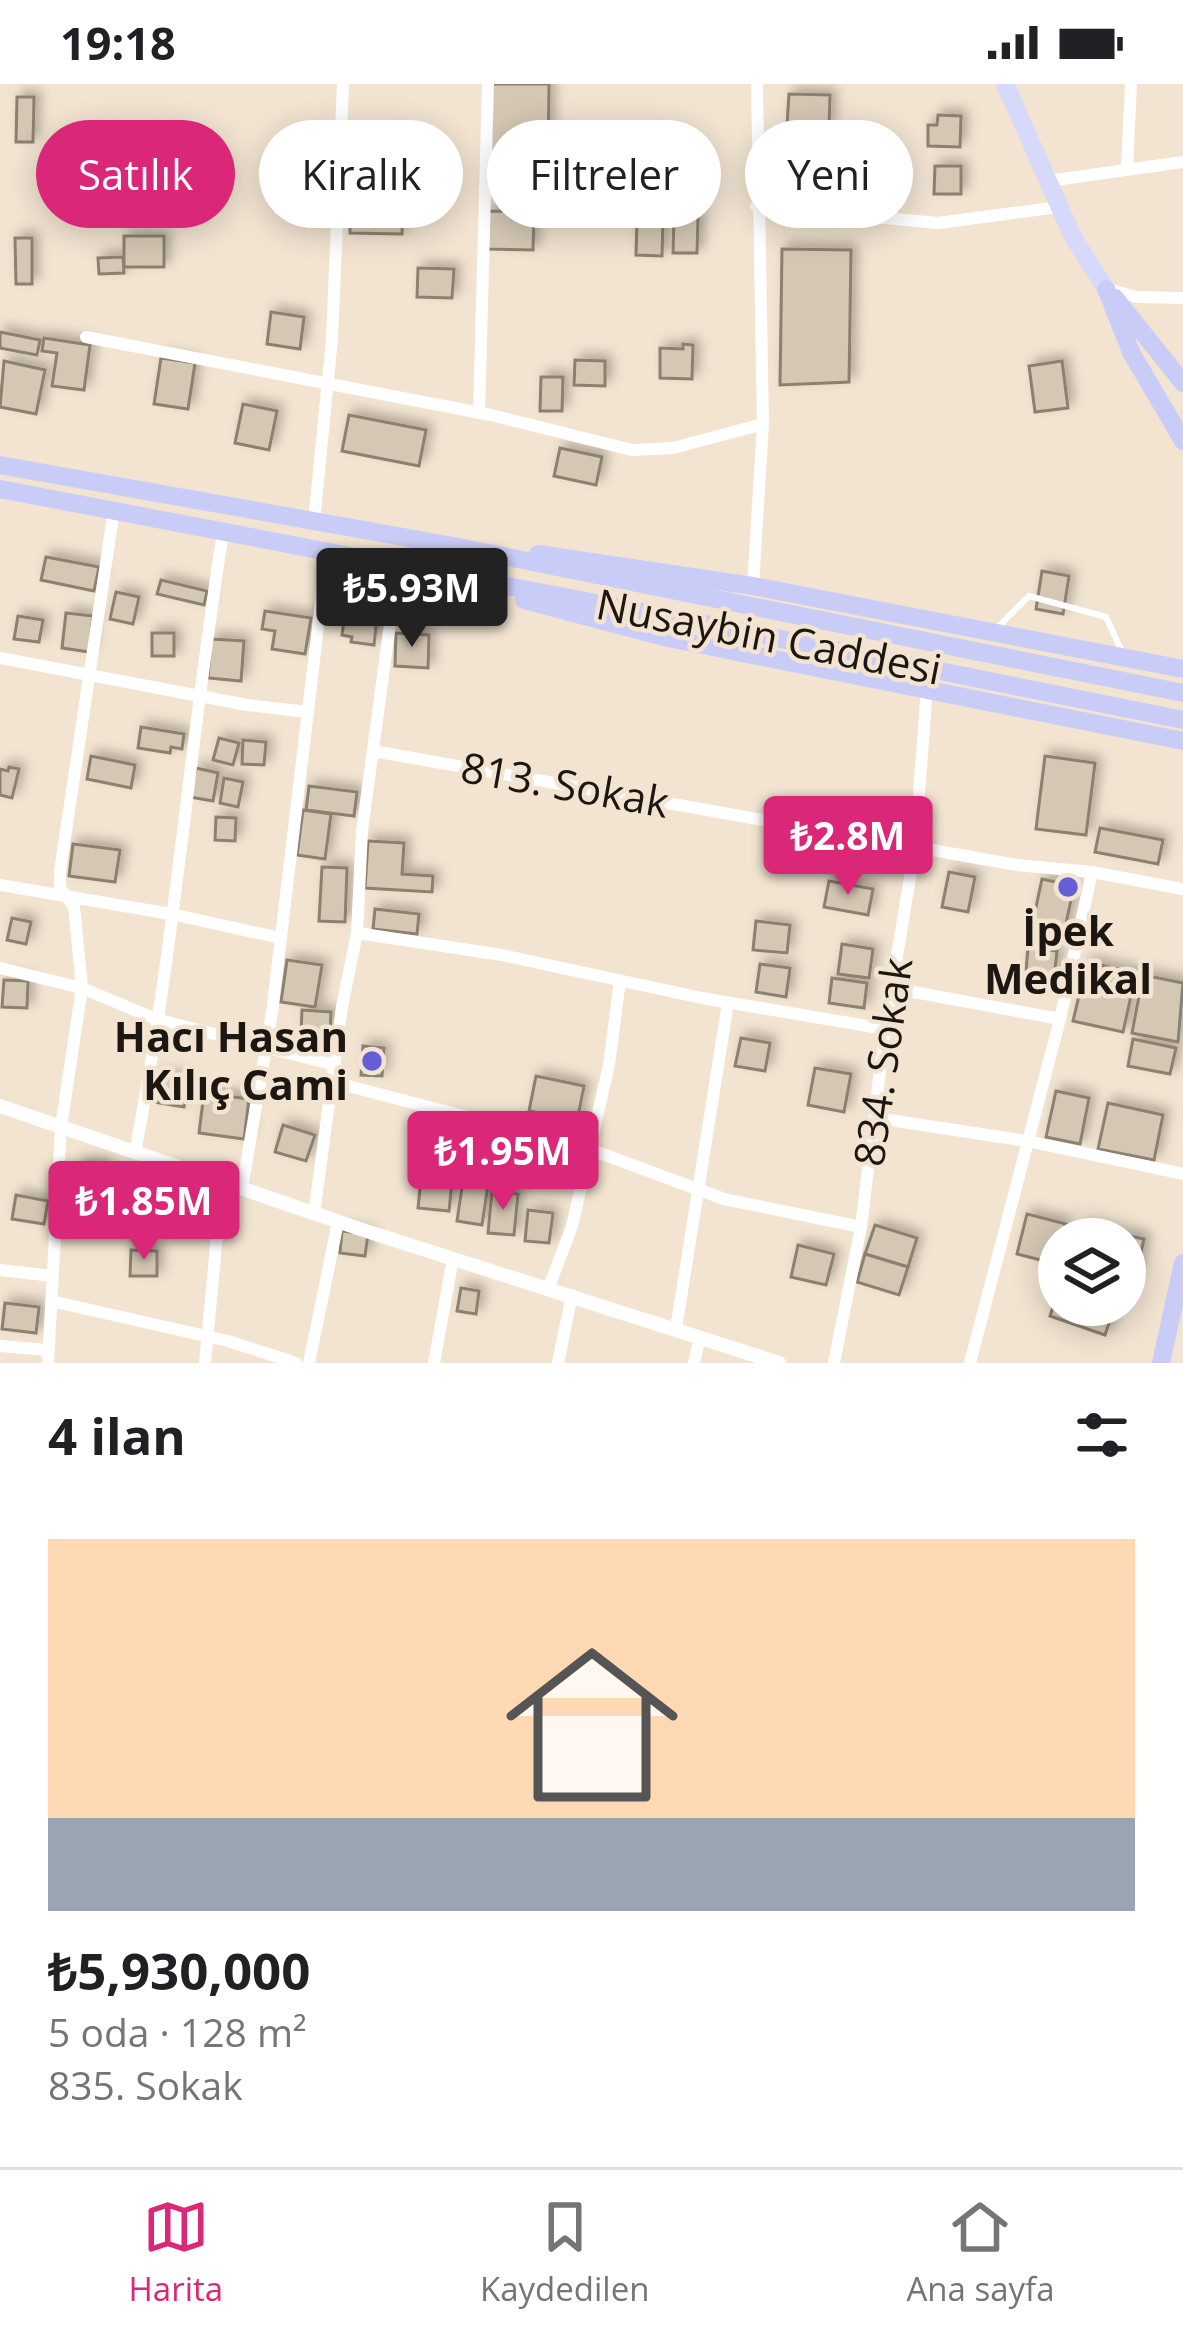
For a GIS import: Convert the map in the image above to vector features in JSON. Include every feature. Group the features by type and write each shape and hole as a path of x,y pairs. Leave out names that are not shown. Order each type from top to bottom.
{"highway":[{"path":"1106,289 1183,383"},
{"path":"1106,289 1131,352 1183,441"},
{"name":"Nusaybin Caddesi","path":"0,465 448,545 1183,693"},
{"name":"Nusaybin Caddesi","path":"1,496 114,511 1183,720"},
{"path":"448,545 574,557 753,586 1183,669"},
{"path":"398,565 668,638 1183,742"},
{"path":"1161,1363 1183,1263"}],"main road":[{"path":"1005,84 1073,237 1106,289"}],"street":[{"path":"314,523 328,383 343,84"},
{"path":"479,413 488,84"},
{"path":"757,84 757,120"},
{"path":"1127,168 1131,84"},
{"path":"1048,181 1183,162"},
{"path":"913,221 938,223 1059,207"},
{"path":"753,586 763,424 757,228"},
{"path":"1106,289 1137,297 1183,298"},
{"path":"86,337 479,413 632,450 674,448 763,424"},
{"path":"0,1346 48,1356 61,1127 82,988 78,927 74,907 60,889 60,871 114,511"},
{"path":"135,1152 223,533"},
{"path":"242,1189 281,938 327,552"},
{"path":"314,1214 357,933 362,831 398,565"},
{"path":"0,658 307,712"},
{"name":"834. Sokak","path":"834,1363 861,1227 885,1029 915,847 927,688"},
{"name":"813. Sokak","path":"373,751 1017,865 1092,872 1183,889"},
{"path":"970,1363 1060,1019 1092,872"},
{"path":"0,885 281,938"},
{"path":"357,933 502,955 728,1003 885,1029"},
{"path":"0,968 82,988 156,1019 335,1065"},
{"path":"549,1287 572,1226 609,1065 620,980"},
{"path":"892,988 1060,1019"},
{"path":"676,1329 728,1003"},
{"path":"333,1082 589,1149 724,1199 861,1227"},
{"path":"0,1106 338,1222 779,1363"},
{"path":"876,1118 1028,1141 1183,1174"},
{"path":"205,1363 222,1182"},
{"path":"310,1363 338,1222"},
{"path":"434,1363 453,1258"},
{"path":"0,1270 52,1276"},
{"path":"558,1363 572,1295"},
{"path":"51,1301 207,1336 296,1363"},
{"path":"694,1363 700,1337"}],"lane":[{"path":"992,633 1029,596 1106,617 1124,657"}],"building":[{"path":"492,84 549,84 549,120 491,120"},
{"path":"789,94 830,95 829,120 787,120"},
{"path":"17,97 34,97 33,142 16,142"},
{"path":"938,115 961,116 960,147 928,146 928,125 937,125"},
{"path":"935,166 961,166 961,194 934,194"},
{"path":"487,211 487,228 534,228 533,250 486,249"},
{"path":"350,228 402,228 402,234 350,233"},
{"path":"637,228 663,228 662,256 636,255"},
{"path":"674,228 698,228 697,253 673,253"},
{"path":"124,236 164,236 164,267 124,267"},
{"path":"15,238 32,238 32,284 16,284"},
{"path":"782,249 851,250 849,382 780,385"},
{"path":"123,257 124,273 99,274 98,258"},
{"path":"418,268 454,269 452,298 417,297"},
{"path":"271,312 304,317 300,349 267,344"},
{"path":"0,332 40,340 37,355 0,348"},
{"path":"44,338 90,345 84,390 52,386 57,353 42,351"},
{"path":"683,344 693,345 692,379 660,378 660,348 683,349"},
{"path":"161,358 195,363 188,409 154,404"},
{"path":"575,360 605,361 605,386 574,385"},
{"path":"4,361 45,370 36,414 0,407"},
{"path":"1062,361 1068,408 1035,412 1029,366"},
{"path":"541,377 563,377 562,411 540,411"},
{"path":"243,404 277,411 269,450 235,443"},
{"path":"349,415 426,430 419,466 342,451"},
{"path":"560,448 602,457 596,485 554,476"},
{"path":"46,557 99,567 94,591 41,580"},
{"path":"1042,571 1069,576 1063,614 1036,609"},
{"path":"161,580 207,591 204,605 157,594"},
{"path":"116,592 139,597 133,624 110,619"},
{"path":"265,611 311,618 305,654 272,649 275,631 262,629"},
{"path":"66,613 93,616 89,652 62,648"},
{"path":"345,613 377,617 374,645 351,642 352,637 342,635"},
{"path":"18,616 43,620 39,642 14,639"},
{"path":"152,633 174,633 174,656 152,656"},
{"path":"396,633 429,635 428,668 395,666"},
{"path":"211,639 244,641 241,681 208,678"},
{"path":"141,727 184,734 182,749 171,747 170,753 138,748"},
{"path":"219,738 239,743 233,765 213,760"},
{"path":"243,740 266,742 264,765 242,764"},
{"path":"91,756 135,765 131,788 87,779"},
{"path":"1045,756 1095,763 1086,835 1036,829"},
{"path":"9,767 19,769 12,798 0,795 0,769 8,771"},
{"path":"196,768 218,773 213,801 190,797"},
{"path":"224,778 243,782 238,807 220,803"},
{"path":"309,786 357,792 354,816 306,810"},
{"path":"303,810 331,814 325,859 297,855"},
{"path":"216,817 236,818 235,841 215,840"},
{"path":"1100,828 1163,840 1158,864 1095,852"},
{"path":"368,841 404,843 402,874 433,876 432,892 365,888"},
{"path":"73,844 120,850 115,882 69,876"},
{"path":"322,867 347,868 345,922 319,921"},
{"path":"949,872 975,877 968,912 942,907"},
{"path":"1042,879 1074,886 1062,942 1030,935"},
{"path":"829,881 873,889 868,915 824,907"},
{"path":"375,909 419,914 417,934 373,929"},
{"path":"12,918 31,922 26,944 7,940"},
{"path":"756,921 790,925 787,953 753,950"},
{"path":"842,944 873,949 869,978 838,974"},
{"path":"1028,948 1057,951 1053,986 1025,983"},
{"path":"287,960 322,965 315,1007 281,1002"},
{"path":"1087,962 1136,973 1123,1032 1073,1021"},
{"path":"760,964 790,968 786,997 756,992"},
{"path":"1143,975 1183,983 1178,1042 1132,1033"},
{"path":"832,978 867,983 864,1008 829,1003"},
{"path":"4,980 28,981 27,1008 2,1007"},
{"path":"302,1010 331,1012 330,1035 301,1033"},
{"path":"741,1038 770,1043 765,1071 735,1066"},
{"path":"1133,1039 1176,1048 1170,1074 1128,1066"},
{"name":"Hacı Hasan Kılıç Cami","path":"363,1046 384,1048 382,1076 361,1075"},
{"path":"815,1068 851,1074 844,1112 808,1105"},
{"path":"158,1076 188,1081 184,1107 154,1102"},
{"path":"536,1076 584,1086 577,1121 529,1111"},
{"path":"1056,1091 1089,1098 1080,1144 1046,1137"},
{"path":"204,1093 249,1099 244,1139 199,1133"},
{"path":"1108,1103 1163,1115 1154,1160 1098,1149"},
{"path":"283,1125 315,1135 306,1161 275,1152"},
{"path":"423,1160 454,1162 449,1211 418,1208"},
{"path":"78,1163 105,1164 104,1196 77,1195"},
{"path":"171,1174 192,1183 183,1206 162,1197"},
{"path":"464,1174 489,1178 482,1225 457,1221"},
{"path":"492,1191 518,1194 514,1235 488,1233"},
{"path":"16,1195 48,1201 44,1224 12,1219"},
{"path":"186,1207 207,1210 207,1233 182,1229"},
{"path":"528,1210 553,1213 549,1243 525,1241"},
{"path":"1027,1214 1043,1218 1038,1218 1038,1259 1017,1254"},
{"path":"875,1225 917,1238 908,1267 865,1254"},
{"path":"342,1231 368,1234 365,1256 340,1253"},
{"path":"798,1245 834,1254 826,1285 791,1277"},
{"path":"131,1250 157,1251 157,1276 130,1276"},
{"path":"865,1254 908,1267 899,1295 857,1282"},
{"path":"461,1288 479,1291 476,1314 457,1311"},
{"path":"5,1303 39,1307 36,1333 2,1329"},
{"path":"1079,1326 1108,1326 1105,1335"}],"place":[{"name":"İpek Medikal","path":"1068,887"},
{"name":"Hacı Hasan Kılıç Cami","path":"372,1061"}]}
